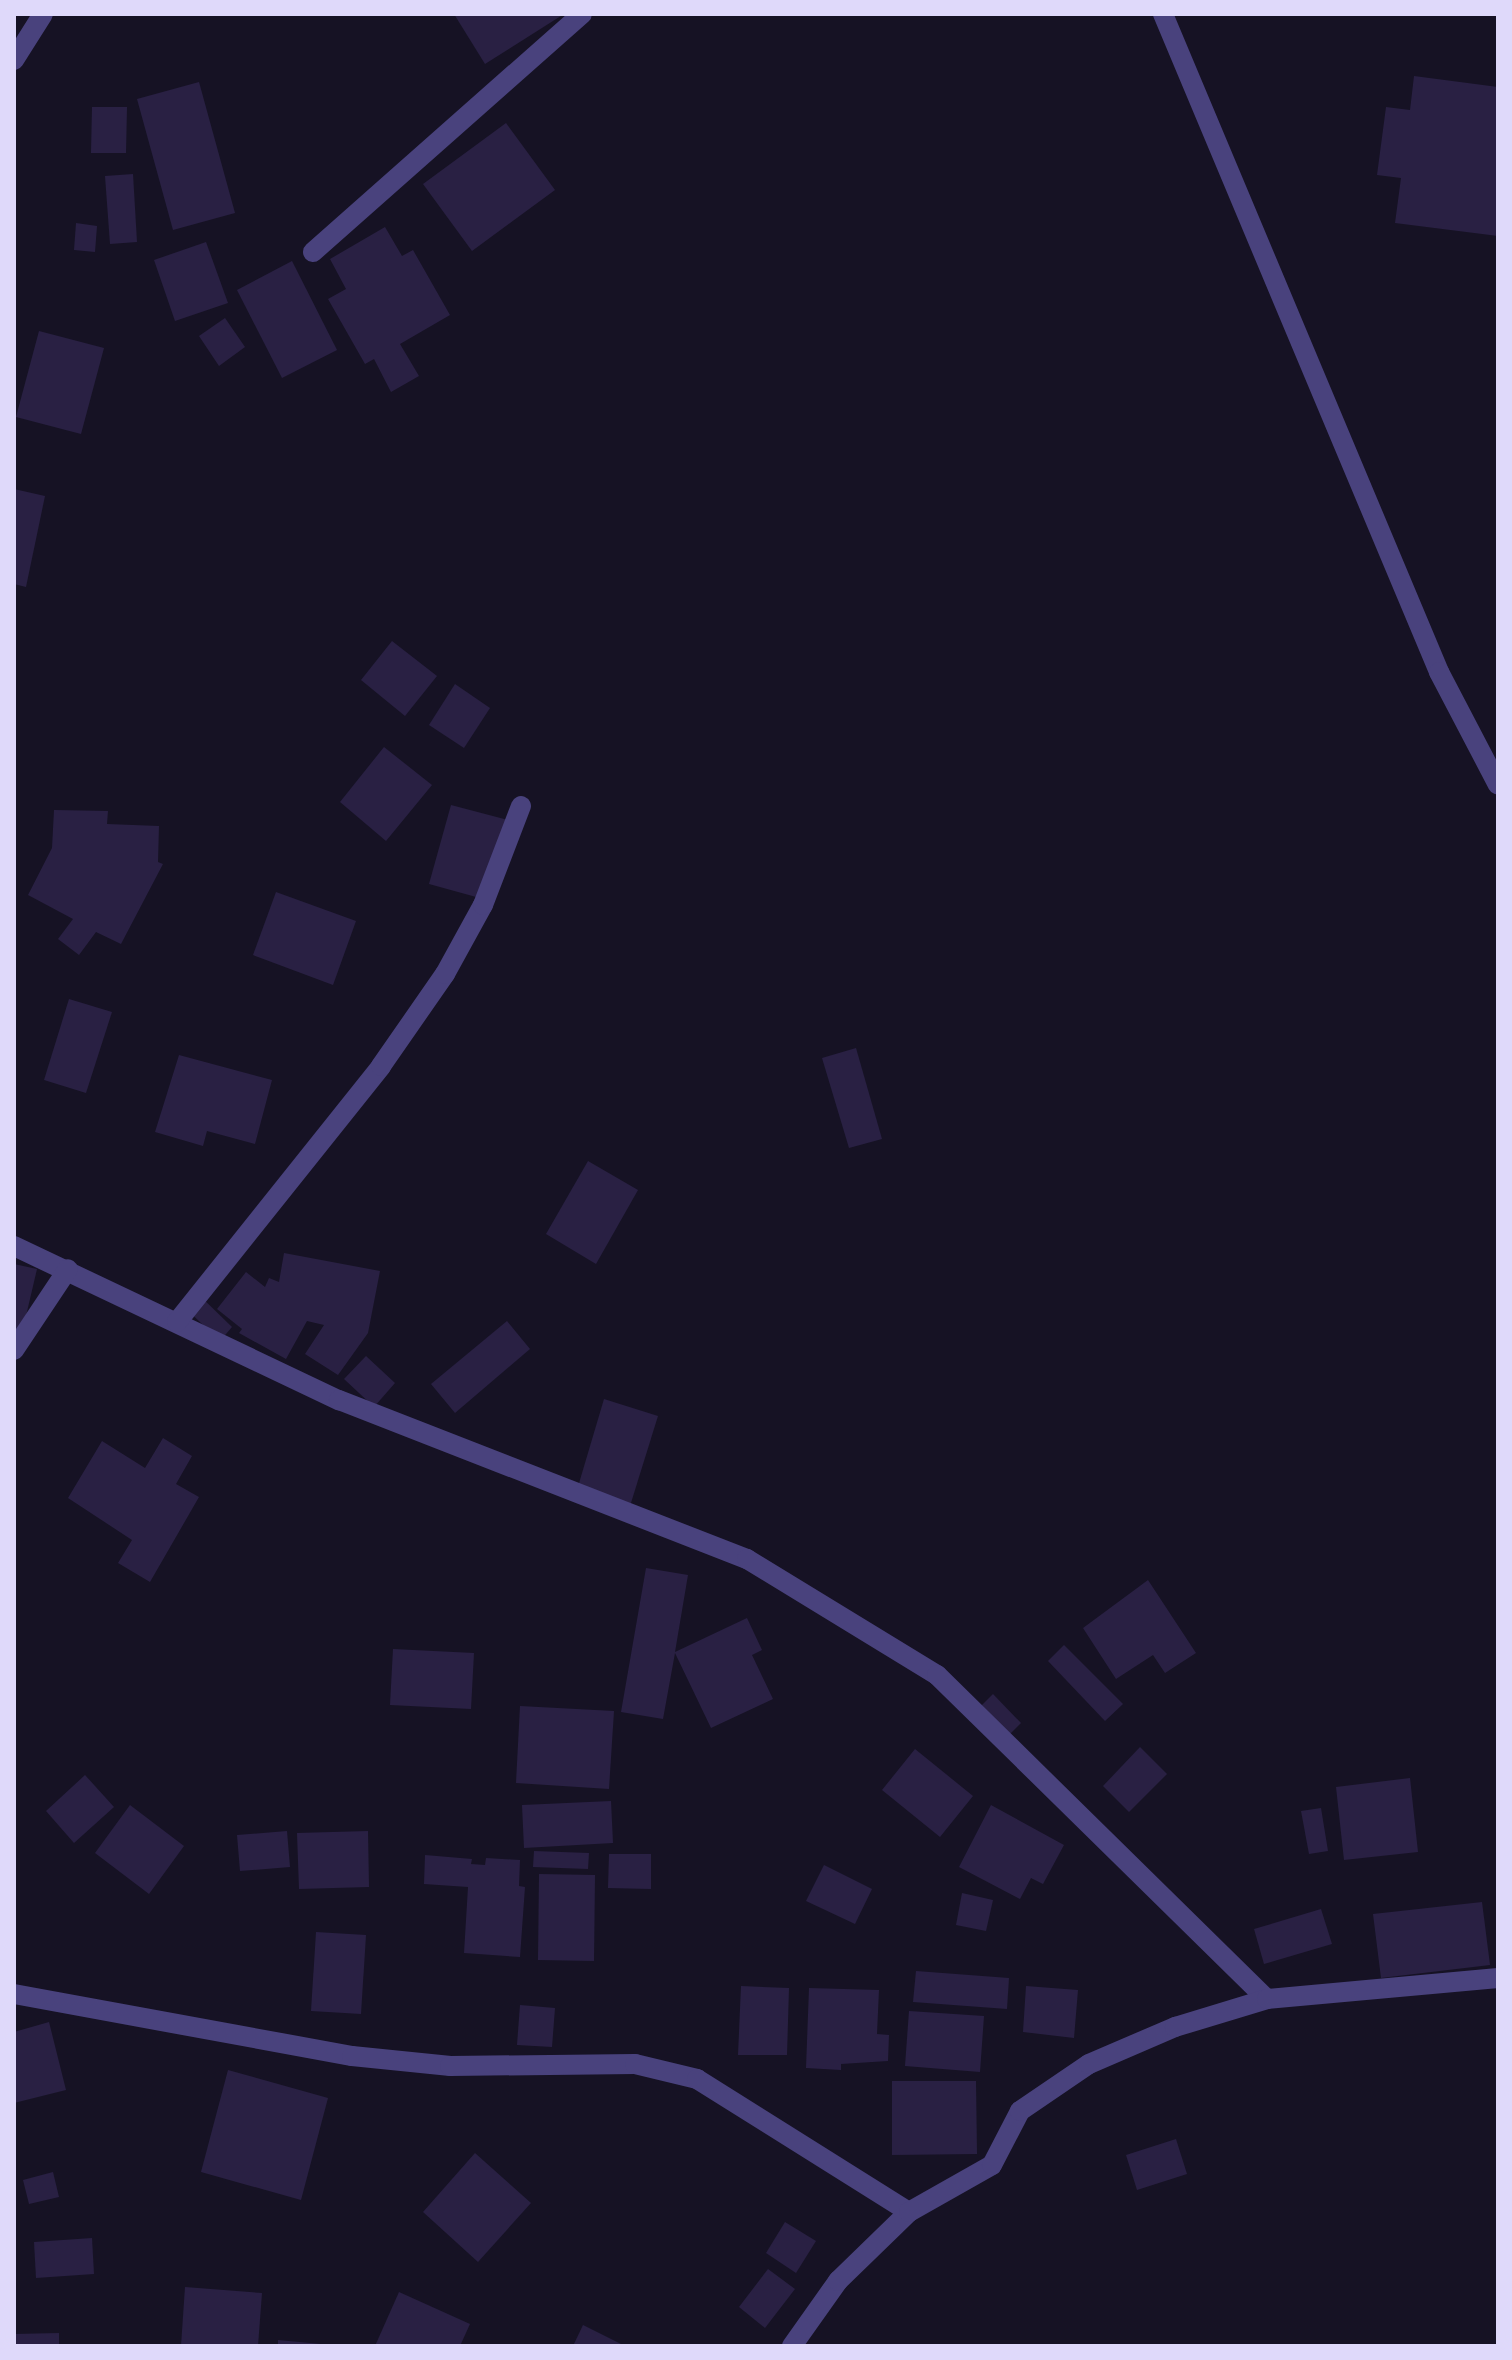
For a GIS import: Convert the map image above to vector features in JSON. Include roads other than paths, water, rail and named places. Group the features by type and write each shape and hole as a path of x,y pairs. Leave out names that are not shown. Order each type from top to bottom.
{"street":[{"path":"14,60 43,14"},
{"path":"313,252 582,14"},
{"path":"1163,14 1439,672 1498,785"},
{"path":"177,1322 381,1066 445,974 483,905 521,806"},
{"path":"14,1246 339,1400 747,1559 937,1675 1267,1999"},
{"path":"14,1350 68,1269"},
{"path":"792,2346 838,2281 909,2212 992,2165 1020,2111 1089,2064 1175,2027 1267,1999 1498,1978"},
{"path":"14,1994 352,2056 450,2066 635,2064 697,2079 909,2212"}]}
